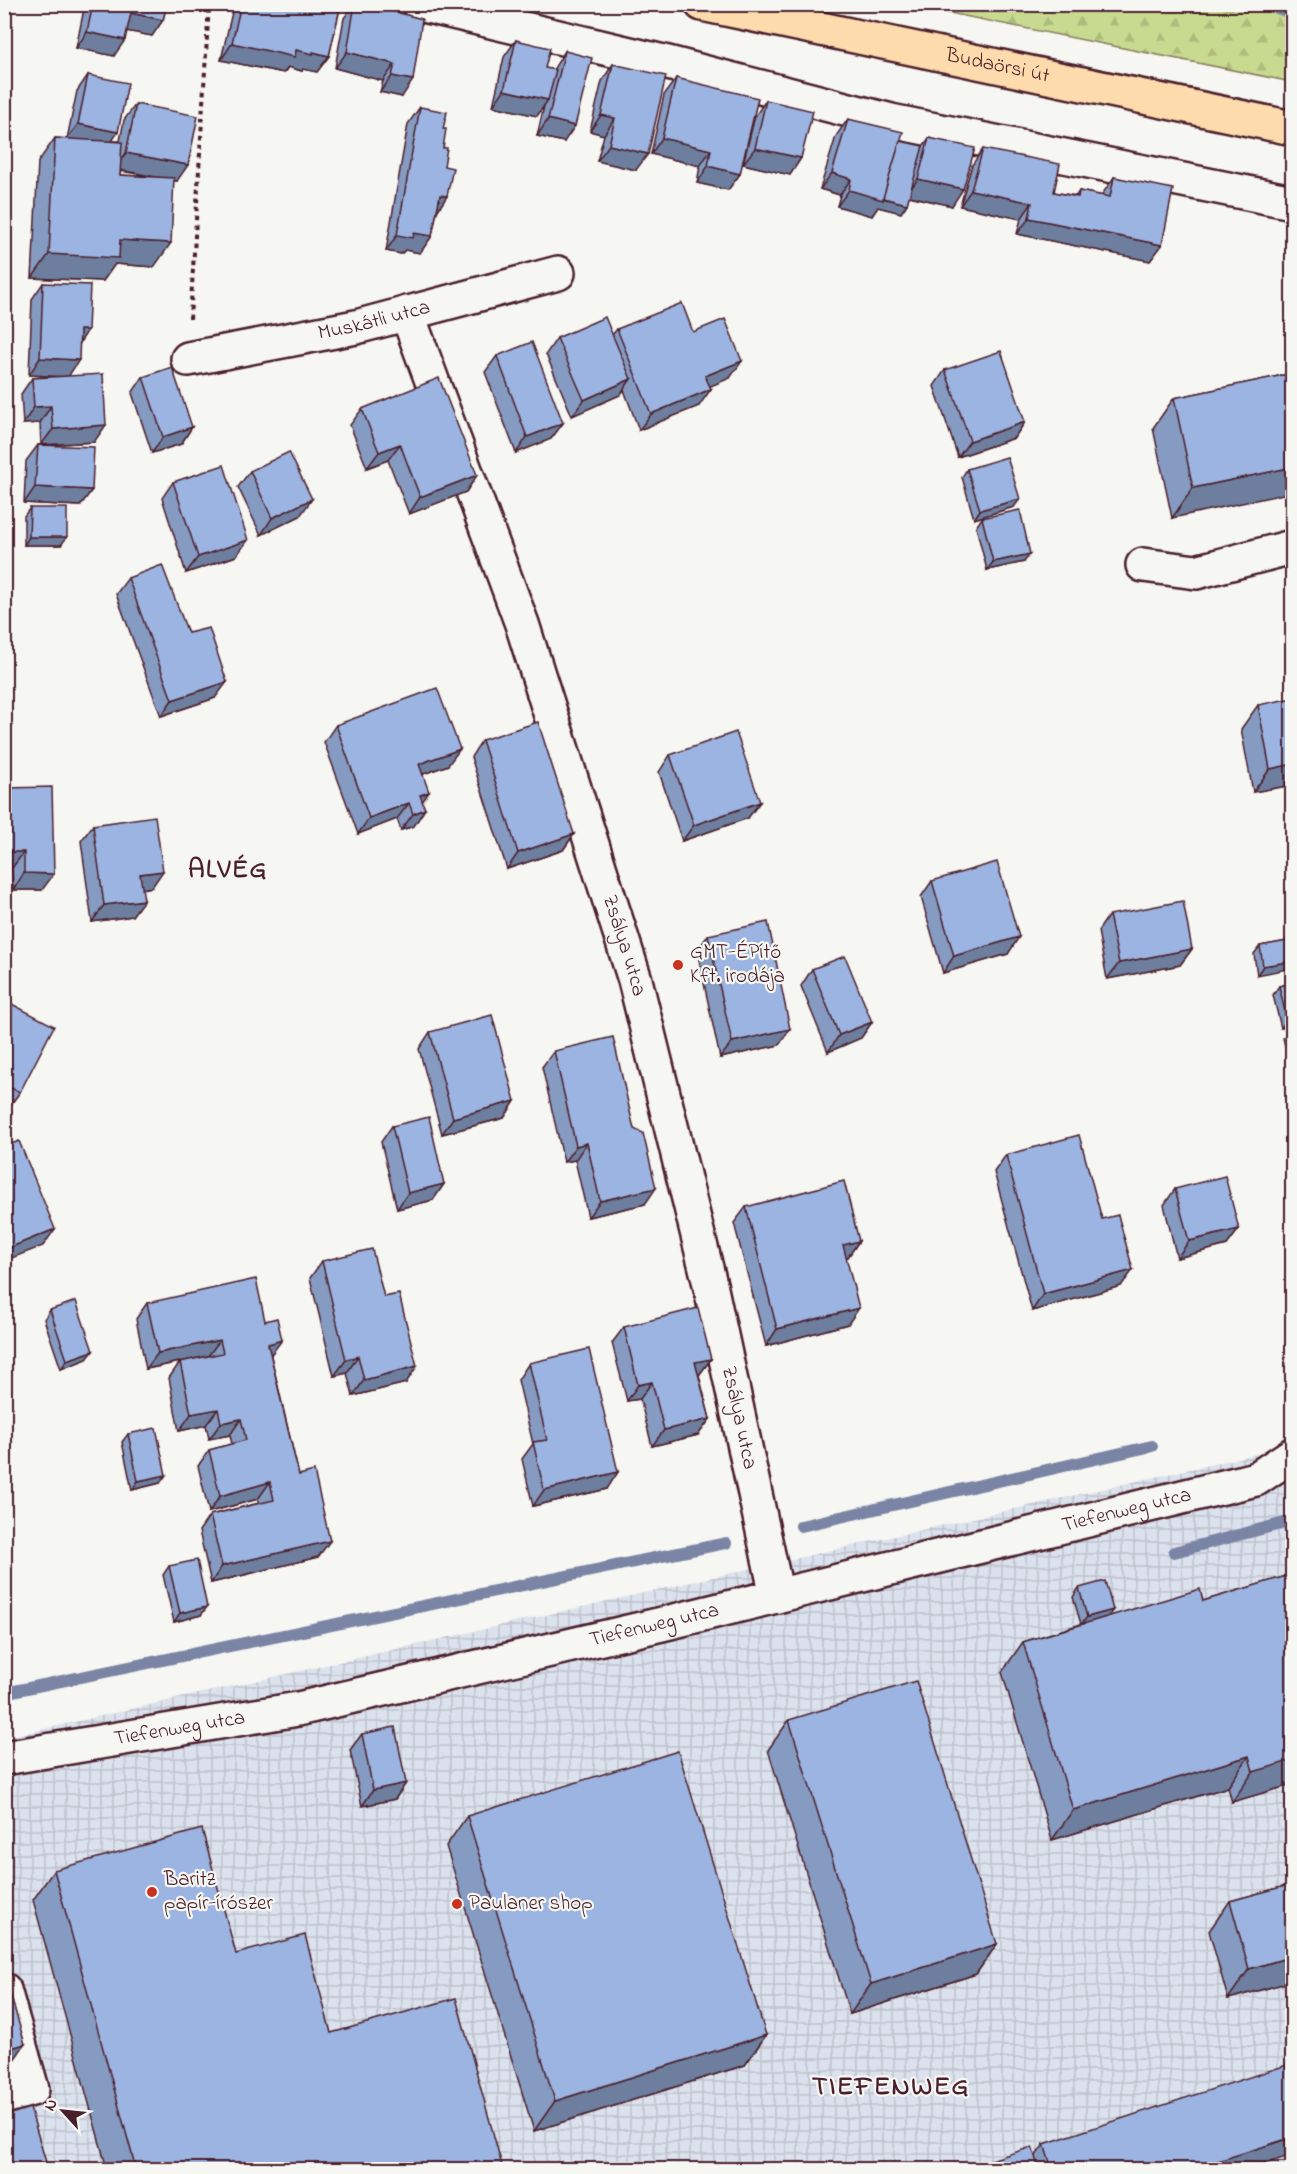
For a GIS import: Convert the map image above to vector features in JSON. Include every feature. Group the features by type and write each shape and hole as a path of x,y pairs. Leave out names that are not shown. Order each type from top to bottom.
{"main road":[{"name":"Budaörsi út","path":"702,4 1293,128"}],"street":[{"path":"419,4 668,63 891,121 1293,202"},
{"name":"Muskátli utca","path":"188,359 356,327 558,273"},
{"name":"Zsálya utca","path":"407,313 522,624 635,980 710,1284 777,1596"},
{"path":"1143,565 1196,572 1293,547"},
{"name":"Tiefenweg utca","path":"4,1758 298,1709 777,1596 1256,1479 1293,1455"},
{"path":"4,1990 33,2089 4,2097"}],"path":[{"path":"188,359 209,4"}],"shaded area":[{"path":"1292,1426 1292,2169 5,2169 4,1738 1270,1451"}],"green space":[{"path":"910,5 1292,5 1292,82"}],"building":[{"path":"93,4 167,4 163,20 131,13 125,40 87,32"},
{"path":"241,4 262,4 268,7 269,4 341,4 329,56 296,50 295,57 232,43"},
{"path":"355,4 365,4 422,19 413,80 392,76 395,64 347,52"},
{"path":"516,40 550,48 545,68 556,70 548,100 504,90"},
{"path":"565,51 592,58 575,126 548,119"},
{"path":"613,64 666,76 648,154 609,145 615,118 601,115"},
{"path":"88,75 128,83 118,132 78,124"},
{"path":"676,78 758,98 740,174 708,166 711,150 662,138"},
{"path":"766,100 813,111 801,158 755,148"},
{"path":"136,104 198,116 188,165 126,153"},
{"path":"420,107 447,112 443,129 446,129 443,148 447,148 444,166 453,168 447,196 440,195 432,236 414,233 413,238 397,235"},
{"path":"848,119 903,132 883,200 849,190 851,179 832,173"},
{"path":"55,138 122,142 120,175 174,178 171,243 120,240 119,258 49,254"},
{"path":"929,138 975,148 963,189 918,179"},
{"path":"900,141 923,146 907,204 883,198"},
{"path":"983,149 1060,164 1054,192 1078,197 1079,191 1110,197 1114,177 1173,189 1162,245 1029,218 1032,203 971,190"},
{"path":"43,283 90,285 88,330 80,330 79,360 40,358"},
{"path":"682,303 693,332 725,319 742,361 705,376 711,389 651,414 617,329"},
{"path":"605,317 631,379 584,400 557,338"},
{"path":"532,342 563,423 527,437 497,356"},
{"path":"1001,351 1025,422 970,441 945,370"},
{"path":"172,367 192,427 163,437 143,377"},
{"path":"1293,373 1293,467 1193,488 1174,398"},
{"path":"103,374 106,425 53,429 51,406 34,407 32,378"},
{"path":"439,378 477,475 420,497 400,444 379,452 362,409"},
{"path":"38,445 94,447 92,490 35,487"},
{"path":"289,452 312,499 272,518 250,471"},
{"path":"1007,457 1020,499 980,510 967,469"},
{"path":"224,465 248,540 198,557 173,482"},
{"path":"30,508 67,508 67,537 29,537"},
{"path":"1020,510 1030,554 993,562 982,518"},
{"path":"162,565 188,633 209,628 227,682 172,700 128,578"},
{"path":"437,688 460,749 419,764 429,792 420,795 425,809 413,814 409,803 369,818 336,725"},
{"path":"1293,698 1293,764 1270,769 1258,705"},
{"path":"538,722 574,834 518,853 482,740"},
{"path":"736,732 760,802 694,825 670,755"},
{"path":"52,787 54,874 24,873 24,852 4,852 4,788"},
{"path":"155,816 163,871 140,874 144,900 104,905 93,825"},
{"path":"997,862 1019,937 954,956 932,881"},
{"path":"1183,901 1192,949 1119,963 1109,915"},
{"path":"768,922 790,1029 732,1042 708,935"},
{"path":"1293,940 1293,961 1263,966 1260,946"},
{"path":"845,956 872,1022 839,1035 812,969"},
{"path":"1293,983 1293,1019 1287,1020 1279,986"},
{"path":"4,1000 54,1026 20,1092 4,1085"},
{"path":"492,1015 515,1101 453,1118 430,1032"},
{"path":"613,1037 634,1129 643,1133 656,1188 600,1201 587,1143 576,1146 554,1051"},
{"path":"429,1117 444,1184 408,1193 392,1126"},
{"path":"1079,1135 1102,1219 1118,1215 1133,1270 1043,1294 1006,1155"},
{"path":"19,1141 55,1229 4,1250 4,1147"},
{"path":"1225,1176 1239,1229 1189,1241 1175,1189"},
{"path":"844,1181 859,1241 843,1245 859,1308 777,1329 746,1207"},
{"path":"372,1249 384,1297 399,1294 417,1366 364,1380 358,1356 346,1360 322,1261"},
{"path":"256,1279 265,1321 277,1318 282,1340 268,1344 299,1475 314,1471 330,1541 222,1566 210,1515 274,1500 270,1482 220,1496 209,1450 246,1440 241,1419 221,1423 218,1409 191,1414 180,1362 223,1353 220,1340 158,1353 147,1303"},
{"path":"76,1301 93,1351 67,1360 50,1310"},
{"path":"698,1308 711,1359 695,1362 710,1419 664,1430 652,1382 638,1385 624,1327"},
{"path":"589,1349 618,1472 544,1490 533,1442 547,1440 529,1363"},
{"path":"156,1428 166,1475 138,1481 128,1434"},
{"path":"197,1560 207,1607 180,1613 169,1566"},
{"path":"1293,1574 1293,1760 1253,1772 1249,1756 1073,1810 1023,1642 1200,1589 1203,1601"},
{"path":"1105,1581 1113,1610 1087,1617 1079,1588"},
{"path":"916,1681 997,1944 871,1984 789,1720"},
{"path":"395,1727 406,1783 373,1790 362,1734"},
{"path":"678,1751 766,2035 555,2101 467,1816"},
{"path":"202,1829 236,1954 305,1935 331,2033 456,1998 503,2169 136,2169 54,1870"},
{"path":"1293,1884 1293,1956 1249,1969 1230,1901"},
{"path":"4,1973 25,2044 4,2050"},
{"path":"1293,2063 1293,2137 1193,2169 1052,2169 1044,2144"},
{"path":"30,2108 48,2169 4,2169 4,2116"},
{"path":"1032,2147 1039,2169 962,2169"}],"waterway":[{"path":"1265,4 1292,13"},
{"path":"801,1526 1152,1446"},
{"path":"1174,1552 1292,1521"},
{"path":"4,1693 726,1543"}],"place":[{"name":"GMT-ÉPítő Kft. irodája","path":"678,965"},
{"name":"Baritz papír-írószer","path":"152,1892"},
{"name":"Paulaner shop","path":"457,1904"}],"district":[{"name":"ALVÉG","path":"228,870"},
{"name":"TIEFENWEG","path":"891,2087"}]}
